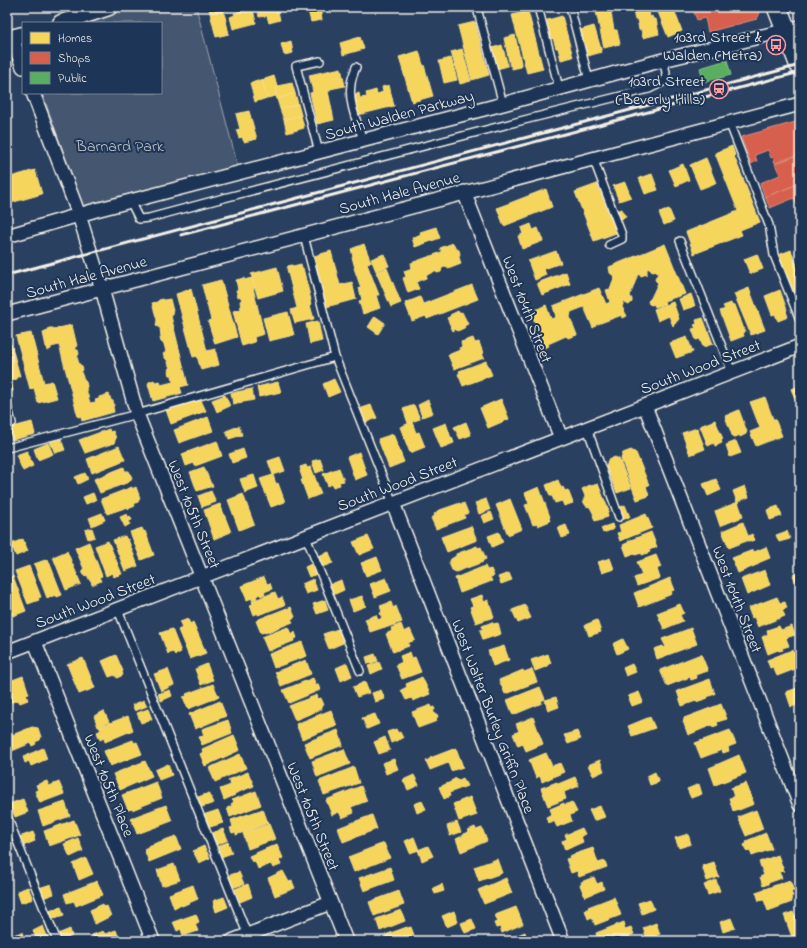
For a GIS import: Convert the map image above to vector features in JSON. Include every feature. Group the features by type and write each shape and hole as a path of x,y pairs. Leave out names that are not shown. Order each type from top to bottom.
{"main road":[{"path":"777,7 793,29 800,66"}],"street":[{"path":"64,22 109,7"},
{"name":"South Walden Parkway","path":"8,237 79,215 503,104 663,60 793,29"},
{"path":"14,37 22,64"},
{"name":"West 105th Street","path":"33,94 79,215 102,289 137,414 346,941"},
{"name":"South Hale Avenue","path":"7,314 800,104"},
{"name":"West 104th Street","path":"464,192 561,438"},
{"name":"South Wood Street","path":"7,652 800,346"},
{"name":"West 104th Street","path":"645,406 800,805"},
{"name":"West Walter Burley Griffin Place","path":"393,503 563,941"},
{"name":"West 105th Place","path":"35,642 153,941"},
{"path":"232,941 249,938 330,903"}],"lane":[{"path":"538,7 560,88"},
{"path":"570,7 589,80"},
{"path":"478,12 503,104"},
{"path":"130,202 139,219 149,218 524,120 649,89 665,80 666,72 663,60"},
{"path":"320,61 296,66 320,152"},
{"path":"356,67 351,84 350,96 363,140"},
{"path":"729,122 769,225 774,255 800,320"},
{"path":"593,158 622,235 622,239 609,245"},
{"path":"304,236 335,357 393,503"},
{"path":"680,241 732,372"},
{"path":"7,448 137,414 335,357"},
{"path":"7,405 12,423"},
{"path":"587,428 619,517"},
{"path":"306,537 360,671"},
{"path":"118,610 249,938"},
{"path":"7,816 57,941"}],"green space":[{"name":"Barnard Park","path":"130,7 196,7 238,167 84,208 42,94 162,94 162,22 85,22"}],"building: Homes":[{"path":"216,7 217,10 223,8 229,34 216,37 209,9"},
{"path":"238,7 248,7 249,10 253,9 256,23 233,29 230,17 235,15 234,13 239,12"},
{"path":"257,7 277,7 280,20 269,23 267,16 259,17"},
{"path":"307,7 320,7 322,20 311,22"},
{"path":"480,7 491,7 492,9 482,12"},
{"path":"595,7 610,7 614,30 617,30 620,44 604,48"},
{"path":"632,7 648,7 650,17 652,16 653,19 656,19 659,34 643,38 641,29 639,30 638,19 635,20"},
{"path":"656,7 673,7 682,31 668,37"},
{"path":"528,11 543,69 527,73 512,15"},
{"path":"562,16 573,57 561,60 558,48 556,48 553,38 552,39 551,36 548,36 544,21"},
{"path":"475,22 489,75 472,80 458,26"},
{"path":"594,26 602,52 588,56 580,30"},
{"path":"515,35 521,67 512,69 504,38"},
{"path":"360,37 364,49 343,55 340,43"},
{"path":"291,41 293,53 284,55 281,44"},
{"path":"502,45 508,66 497,69 492,48"},
{"path":"462,49 471,81 460,84 451,52"},
{"path":"419,51 433,96 412,102 399,57"},
{"path":"451,58 457,80 444,83 439,61"},
{"path":"341,68 345,86 330,89 330,91 328,91 334,120 317,124 310,93 313,92 309,75"},
{"path":"274,76 277,86 276,96 267,98 262,80"},
{"path":"262,80 267,98 255,102 250,83"},
{"path":"292,83 295,93 277,99 277,86"},
{"path":"389,85 394,106 358,115 353,95 359,93 360,98 367,97 366,93 376,90 377,94 383,92 382,87"},
{"path":"295,93 298,104 280,109 277,99"},
{"path":"298,104 301,115 284,120 280,109"},
{"path":"249,111 257,139 244,142 242,137 239,138 236,130 240,129 236,114"},
{"path":"301,115 304,128 287,133 284,120"},
{"path":"732,146 734,156 760,222 740,230 742,235 694,254 686,232 738,211 715,153"},
{"path":"706,158 716,183 700,189 690,165"},
{"path":"683,164 689,180 676,186 669,170"},
{"path":"35,170 42,194 7,204 7,178"},
{"path":"652,174 658,190 645,194 639,178"},
{"path":"625,182 631,197 619,201 613,186"},
{"path":"597,184 616,233 594,241 575,192"},
{"path":"546,189 552,207 504,226 497,208"},
{"path":"622,209 626,217 619,220 615,211"},
{"path":"669,209 674,221 664,225 659,213"},
{"path":"531,224 533,230 538,228 543,241 522,249 518,236 523,234 521,228"},
{"path":"436,227 440,238 415,247 412,238 421,234 420,232"},
{"path":"453,243 455,248 459,250 461,264 448,269 447,266 442,268 441,272 437,273 435,271 427,275 426,278 416,282 419,289 408,293 403,278 406,277 404,271 412,268 411,263 442,252 440,248"},
{"path":"364,244 371,262 367,264 379,295 376,295 380,308 363,314 359,301 362,300 359,288 361,288 354,268 351,249"},
{"path":"665,244 685,294 664,301 665,304 655,307 654,304 649,304 648,301 658,283 655,280 656,276 658,275 656,271 651,271 650,268 647,269 647,274 641,276 638,274 630,296 632,302 629,305 624,301 622,307 627,316 623,318 622,315 595,325 596,326 593,328 584,307 571,312 570,317 577,335 568,338 566,336 548,344 549,346 544,348 531,312 546,305 551,319 556,317 553,306 599,288 606,304 610,302 606,290 610,289 615,277 610,273 609,267"},
{"path":"791,250 800,273 800,301 796,303 778,255"},
{"path":"331,251 340,285 352,282 356,299 326,307 314,256"},
{"path":"556,251 561,263 544,269 546,275 535,280 528,261"},
{"path":"384,254 389,266 376,271 371,259"},
{"path":"757,254 763,269 750,274 744,259"},
{"path":"301,264 311,300 310,305 314,319 295,323 291,310 297,308 287,269 288,266"},
{"path":"277,267 283,291 258,298 251,274"},
{"path":"387,268 401,303 391,307 376,272"},
{"path":"566,272 570,284 542,295 537,283"},
{"path":"244,278 244,280 252,278 264,334 254,337 255,342 242,346 233,311 241,309 240,301 242,300 240,296 238,297 236,280"},
{"path":"221,280 237,337 215,344 208,321 211,320 202,285"},
{"path":"472,285 478,299 427,319 426,316 412,321 405,303 420,297 423,304"},
{"path":"749,288 765,330 751,335 734,294"},
{"path":"191,289 207,351 215,349 219,365 201,370 197,356 193,357 176,294"},
{"path":"780,290 788,317 778,321 775,314 772,315 765,296"},
{"path":"691,294 695,306 683,310 679,299"},
{"path":"163,299 170,299 173,311 173,315 171,316 188,385 180,387 182,393 153,401 148,384 149,382 154,380 155,382 160,381 161,385 173,382 172,375 169,375 168,371 170,368 163,354 166,352 164,344 161,342 160,338 160,328 156,326 157,320 152,303"},
{"path":"673,302 679,319 673,326 669,316 658,321 654,309"},
{"path":"731,303 732,306 735,305 745,332 743,333 744,336 731,341 720,311 725,309 723,306"},
{"path":"458,311 459,313 462,312 468,324 464,326 465,328 457,331 456,329 453,331 447,318"},
{"path":"288,312 294,335 269,341 263,318"},
{"path":"375,316 385,323 378,334 368,327"},
{"path":"703,318 713,344 703,347 700,339 696,340 692,329 696,328 694,325 697,324 696,320"},
{"path":"318,321 322,341 310,344 306,324"},
{"path":"72,325 77,346 75,346 79,354 77,357 79,364 82,366 83,370 81,372 86,382 86,389 90,403 96,402 95,400 99,399 99,397 109,394 111,400 113,401 114,412 82,421 81,416 78,417 59,345 51,347 51,349 47,351 43,333 48,331 49,328 54,329"},
{"path":"31,333 44,383 52,381 57,398 38,403 34,388 30,389 16,336"},
{"path":"687,337 693,352 676,358 670,343"},
{"path":"473,338 475,343 479,342 484,358 454,369 448,355 460,350 459,348 462,347 461,342"},
{"path":"11,344 20,376 11,381 13,391 7,392 7,345"},
{"path":"486,361 492,375 463,386 458,374 460,373 459,371"},
{"path":"334,379 340,392 328,397 323,384"},
{"path":"278,382 281,392 259,397 257,387"},
{"path":"800,386 800,408 799,408 791,389"},
{"path":"252,389 254,400 233,404 231,393"},
{"path":"225,395 230,406 217,412 212,400"},
{"path":"765,397 773,419 775,419 782,436 756,446 750,432 760,428 750,402"},
{"path":"200,398 206,411 171,424 166,410"},
{"path":"501,399 509,419 488,428 480,408"},
{"path":"428,400 433,413 422,417 418,405"},
{"path":"371,405 377,418 364,423 359,409"},
{"path":"414,405 420,419 408,423 403,409"},
{"path":"739,410 747,432 740,437 740,435 733,438 725,416"},
{"path":"208,417 213,431 179,443 174,430"},
{"path":"715,420 723,439 721,440 722,443 715,446 714,443 708,446 700,426"},
{"path":"32,422 35,434 12,440 9,428"},
{"path":"412,422 416,433 419,432 425,447 410,453 400,427"},
{"path":"466,422 471,435 460,439 454,427"},
{"path":"446,423 454,443 441,448 433,428"},
{"path":"239,426 242,435 229,439 226,431"},
{"path":"697,428 705,449 690,455 682,433"},
{"path":"109,429 110,432 113,431 116,438 114,443 85,453 79,440"},
{"path":"393,434 404,462 389,468 378,439"},
{"path":"61,439 65,450 55,453 50,442"},
{"path":"217,441 222,456 195,466 194,463 186,466 182,454"},
{"path":"736,441 741,453 730,457 726,445"},
{"path":"48,443 53,454 38,460 34,449"},
{"path":"119,446 125,460 92,473 87,459"},
{"path":"243,449 246,458 232,463 229,454"},
{"path":"631,450 636,453 649,485 646,486 649,496 637,500 621,459 623,453"},
{"path":"27,451 33,466 23,471 16,455"},
{"path":"359,452 367,475 355,480 347,457"},
{"path":"280,457 285,471 273,475 268,461"},
{"path":"615,457 619,459 631,488 617,493 606,466 608,460"},
{"path":"320,459 324,470 316,473 312,461"},
{"path":"306,465 307,468 311,467 321,494 308,499 301,480 303,480 300,471 300,467"},
{"path":"124,467 125,471 129,471 132,478 129,482 100,493 94,479"},
{"path":"204,467 213,486 197,491 190,472"},
{"path":"339,468 344,481 339,482 340,485 333,487 332,484 328,486 323,474"},
{"path":"85,473 88,479 78,484 75,477"},
{"path":"254,475 258,488 245,493 240,479"},
{"path":"273,475 276,484 278,483 285,502 271,507 260,479"},
{"path":"716,479 721,490 708,496 703,484"},
{"path":"558,480 561,488 563,487 565,491 568,490 573,503 564,506 562,501 555,503 552,496 550,496 546,485"},
{"path":"598,484 609,511 607,512 608,517 595,521 590,507 586,506 583,501 585,496 582,489 590,485"},
{"path":"745,486 749,497 737,502 733,491"},
{"path":"132,487 132,489 136,487 140,498 138,502 134,504 135,506 107,514 101,499"},
{"path":"539,487 550,517 550,521 538,526 537,523 533,525 525,505 529,504 525,493"},
{"path":"211,491 216,502 202,507 198,496"},
{"path":"93,493 96,500 86,504 83,497"},
{"path":"243,494 254,524 239,530 228,500"},
{"path":"486,499 490,510 479,514 475,503"},
{"path":"510,499 522,529 508,535 496,505"},
{"path":"738,502 743,516 720,526 715,511"},
{"path":"460,503 460,505 464,503 468,513 464,515 465,518 436,529 431,518 435,516 434,514 437,513 437,511"},
{"path":"220,504 231,532 214,539 204,510"},
{"path":"625,505 630,517 622,520 618,508"},
{"path":"778,506 782,516 770,520 767,510"},
{"path":"491,512 494,519 484,523 481,516"},
{"path":"102,513 105,520 92,526 89,518"},
{"path":"127,514 132,520 129,521 130,524 125,527 120,517"},
{"path":"646,514 652,528 620,541 617,533 621,532 619,525"},
{"path":"743,522 748,536 752,534 755,540 749,542 749,540 729,548 722,531"},
{"path":"612,524 614,529 603,533 601,528"},
{"path":"566,525 570,535 562,538 558,528"},
{"path":"471,526 477,540 447,552 441,537"},
{"path":"92,528 95,537 88,539 85,530"},
{"path":"142,528 144,532 145,531 154,555 141,560 130,532"},
{"path":"787,531 790,539 779,542 776,535"},
{"path":"499,532 503,542 492,547 488,536"},
{"path":"651,532 657,547 642,555 642,553 635,555 635,553 627,556 623,545 629,542 628,541"},
{"path":"125,536 127,540 128,539 138,566 125,571 113,540"},
{"path":"368,536 374,549 359,555 353,542"},
{"path":"23,539 28,551 16,556 11,544"},
{"path":"108,541 122,574 113,577 112,573 106,576 95,546"},
{"path":"89,542 102,576 99,577 101,581 92,585 91,580 90,581 87,575 84,576 82,570 84,569 75,548"},
{"path":"477,546 478,548 481,547 486,559 482,561 483,562 456,572 452,570 449,563 451,559 456,556 456,554"},
{"path":"766,547 770,558 738,573 732,558"},
{"path":"67,551 81,584 66,590 53,557"},
{"path":"329,552 333,563 322,567 318,556"},
{"path":"656,555 661,567 657,569 660,578 637,586 634,578 642,575 637,562"},
{"path":"377,557 382,570 366,576 361,563"},
{"path":"610,558 614,569 602,573 598,562"},
{"path":"48,559 62,595 57,597 56,595 47,598 34,564"},
{"path":"313,563 317,574 309,577 305,567"},
{"path":"29,566 41,597 38,598 39,600 28,604 15,571"},
{"path":"485,566 487,570 491,569 494,576 490,577 492,581 460,593 455,578"},
{"path":"765,570 770,585 747,595 741,579"},
{"path":"800,572 800,584 797,585 793,575"},
{"path":"509,573 512,580 501,584 498,577"},
{"path":"13,576 26,611 13,616 11,610 9,611 7,606 7,578"},
{"path":"264,577 267,584 270,583 272,589 264,592 265,594 261,596 260,594 256,596 257,598 247,600 241,586"},
{"path":"386,578 391,591 375,597 370,584"},
{"path":"670,578 675,590 671,591 672,594 639,607 634,593"},
{"path":"313,579 317,590 306,594 302,584"},
{"path":"341,580 344,590 333,595 329,585"},
{"path":"275,592 278,599 282,597 285,605 258,615 258,613 254,615 250,605 253,604 252,601"},
{"path":"482,595 484,602 488,600 494,617 476,623 470,607 473,606 470,599"},
{"path":"362,596 366,606 353,611 349,600"},
{"path":"777,597 780,603 785,602 787,608 782,610 785,616 758,627 748,608"},
{"path":"325,600 328,610 317,614 313,604"},
{"path":"391,602 393,608 396,606 402,622 370,632 365,619 376,615 378,620 382,618 380,606"},
{"path":"680,604 684,613 680,615 683,621 664,629 657,613"},
{"path":"525,605 531,618 518,623 512,610"},
{"path":"291,607 295,617 291,619 293,622 265,633 261,633 256,621"},
{"path":"188,619 190,624 193,622 206,653 190,659 178,630 182,628 180,622"},
{"path":"597,620 601,632 589,636 585,625"},
{"path":"492,622 493,624 498,623 501,634 483,640 480,630 483,629 482,626"},
{"path":"401,624 404,632 410,629 415,640 408,643 409,646 393,652 386,634 392,631 391,628"},
{"path":"779,626 781,630 792,626 795,635 786,638 789,646 782,648 783,650 778,650 768,654 762,637 768,634 767,630"},
{"path":"288,627 291,634 295,632 297,638 294,639 294,641 268,651 262,637"},
{"path":"691,628 697,644 657,659 654,649 663,646 664,648 666,647 662,639"},
{"path":"172,629 181,652 175,655 173,652 168,654 160,633"},
{"path":"338,629 343,643 329,649 323,634"},
{"path":"623,639 628,649 617,654 613,644"},
{"path":"302,642 307,656 274,668 269,654"},
{"path":"504,646 509,660 493,666 488,651"},
{"path":"792,650 794,653 800,651 800,659 795,660 798,668 777,676 773,667 770,668 767,660"},
{"path":"410,652 412,658 415,657 421,672 402,679 396,665 402,662 400,656"},
{"path":"375,654 378,661 368,664 366,657"},
{"path":"548,654 551,663 547,665 548,666 535,671 531,660"},
{"path":"701,654 708,671 695,675 697,678 691,680 690,677 667,686 660,670"},
{"path":"116,655 123,671 123,675 117,678 115,675 109,677 102,661"},
{"path":"83,658 95,688 79,694 67,664"},
{"path":"306,660 311,674 281,686 275,672"},
{"path":"379,662 382,669 371,674 368,666"},
{"path":"347,663 352,676 341,681 336,668"},
{"path":"207,664 213,680 201,685 195,669"},
{"path":"632,664 636,672 626,676 623,668"},
{"path":"168,669 174,685 161,691 154,674"},
{"path":"532,669 537,682 505,694 499,680 523,670 524,672"},
{"path":"23,676 29,694 26,695 28,700 20,703 18,700 9,703 7,697 10,696 7,682"},
{"path":"422,677 430,694 413,701 412,698 406,700 401,690 407,687 406,684"},
{"path":"313,678 316,685 318,684 320,690 289,703 283,690"},
{"path":"710,679 715,694 707,697 708,698 682,706 677,691"},
{"path":"365,682 369,693 357,697 353,687"},
{"path":"213,684 219,697 188,709 183,697 187,696 186,694"},
{"path":"540,687 545,699 541,701 542,703 513,715 507,700"},
{"path":"800,687 800,704 791,707 786,692"},
{"path":"170,690 172,696 161,701 158,694"},
{"path":"381,690 385,699 375,702 372,693"},
{"path":"639,692 643,702 632,706 628,696"},
{"path":"317,695 318,699 321,698 324,705 321,706 322,709 295,720 289,706"},
{"path":"556,697 559,707 548,711 545,700"},
{"path":"144,700 147,706 135,711 132,705"},
{"path":"220,701 226,716 195,729 189,714"},
{"path":"721,704 727,719 717,722 718,725 713,727 712,725 688,735 683,721 684,718"},
{"path":"431,705 432,708 434,707 435,710 433,710 435,715 437,714 437,721 418,728 412,712"},
{"path":"148,709 152,719 141,723 137,713"},
{"path":"331,710 337,726 302,739 296,724"},
{"path":"104,711 109,722 98,727 94,716"},
{"path":"800,711 799,727 795,720 798,716 797,713"},
{"path":"375,714 379,724 367,729 362,718"},
{"path":"128,716 133,730 105,742 104,738 100,740 97,732 101,730 99,727"},
{"path":"533,717 543,744 526,751 523,744 518,746 513,734 519,731 516,724"},
{"path":"650,717 655,728 632,736 628,726"},
{"path":"228,720 232,733 202,745 199,737 204,736 202,729"},
{"path":"32,727 38,728 41,737 40,740 35,742 36,744 32,746 31,743 12,751 7,737"},
{"path":"396,729 398,733 400,732 403,738 391,743 387,732"},
{"path":"338,730 343,745 310,758 304,743"},
{"path":"730,730 736,744 728,747 729,751 723,753 722,750 701,758 695,743"},
{"path":"577,731 581,739 568,744 564,735"},
{"path":"234,735 240,750 205,766 200,754 203,752 202,749"},
{"path":"385,737 390,750 379,754 374,742"},
{"path":"133,740 134,743 137,742 142,754 110,766 104,751"},
{"path":"43,748 47,759 31,766 29,761 25,763 23,757"},
{"path":"456,748 463,767 451,771 448,763 430,770 426,761"},
{"path":"344,749 350,764 317,777 312,761"},
{"path":"546,753 552,766 560,763 564,772 542,782 540,776 536,778 529,760"},
{"path":"240,754 246,768 215,782 209,768"},
{"path":"739,755 746,773 715,785 709,768"},
{"path":"394,759 398,769 386,774 382,763"},
{"path":"600,760 604,771 593,776 588,765"},
{"path":"145,761 152,776 120,790 113,774"},
{"path":"168,764 172,775 159,780 155,770"},
{"path":"354,767 359,783 324,795 319,781"},
{"path":"248,772 254,786 234,794 235,795 224,800 220,789 231,785 228,780"},
{"path":"655,772 659,782 650,785 647,776"},
{"path":"414,775 419,785 408,790 403,780"},
{"path":"575,777 579,786 564,792 566,799 548,806 541,788 557,782 558,784"},
{"path":"456,778 457,781 463,778 467,786 449,793 450,796 444,799 439,787"},
{"path":"47,781 49,786 59,782 64,794 40,803 35,791 38,790 36,785"},
{"path":"156,782 162,798 132,810 128,810 122,795"},
{"path":"746,783 754,804 733,811 729,798 734,797 731,788"},
{"path":"699,784 702,794 691,798 687,789"},
{"path":"361,786 367,801 351,807 354,813 342,818 339,812 332,815 326,800"},
{"path":"256,791 261,805 230,817 227,808 232,806 231,804 234,802 232,800"},
{"path":"209,793 214,803 202,807 198,797"},
{"path":"470,797 477,815 459,821 453,804"},
{"path":"23,799 28,812 15,817 9,804"},
{"path":"422,801 426,809 417,813 414,804"},
{"path":"65,802 70,816 43,826 38,811"},
{"path":"572,802 577,812 570,815 572,821 557,827 554,821 548,823 546,817 552,814 550,809 564,803 564,805"},
{"path":"166,805 172,821 137,834 131,818"},
{"path":"600,806 605,817 594,821 589,810"},
{"path":"263,809 268,823 236,835 236,832 232,833 230,828 233,827 231,820"},
{"path":"218,810 223,823 207,828 203,815"},
{"path":"756,810 763,829 746,836 738,817"},
{"path":"372,815 377,829 343,842 338,828"},
{"path":"74,820 80,835 49,846 44,831"},
{"path":"457,822 461,832 450,836 447,826"},
{"path":"269,824 275,839 248,849 243,833"},
{"path":"475,827 476,830 482,828 487,841 461,852 456,839 469,832 468,830"},
{"path":"582,828 585,834 581,836 583,842 565,850 562,841 567,839 565,835"},
{"path":"223,829 228,840 216,845 212,833"},
{"path":"33,832 35,841 23,846 19,837"},
{"path":"766,833 772,849 752,856 750,850 746,851 744,845 747,843 746,841"},
{"path":"688,834 691,844 679,848 675,838"},
{"path":"176,836 181,849 149,862 144,849 148,846"},
{"path":"414,837 419,850 410,853 405,841"},
{"path":"78,838 83,851 70,857 64,844"},
{"path":"228,842 232,853 221,857 218,846"},
{"path":"384,843 390,858 354,872 348,857"},
{"path":"277,844 283,858 279,860 281,865 273,868 271,864 258,869 255,861 252,862 249,856"},
{"path":"204,846 210,858 199,863 193,851"},
{"path":"428,846 433,856 422,861 418,850"},
{"path":"593,848 598,863 605,861 607,867 579,877 577,871 571,873 566,859 570,858 569,856"},
{"path":"778,855 784,871 779,872 782,878 763,886 760,877 764,875 759,862"},
{"path":"86,858 93,874 79,880 73,864"},
{"path":"497,859 502,873 479,881 474,867"},
{"path":"714,862 719,877 707,881 702,866"},
{"path":"174,864 180,880 162,886 157,870"},
{"path":"390,867 394,880 364,891 359,878"},
{"path":"283,871 289,882 292,881 295,888 275,896 268,878"},
{"path":"239,872 244,884 232,888 227,876"},
{"path":"594,877 597,884 602,882 604,889 585,897 580,885 582,884 581,882"},
{"path":"506,878 512,893 484,904 478,890"},
{"path":"716,880 720,891 708,895 704,885"},
{"path":"790,880 794,891 791,892 793,896 791,897 792,902 768,911 764,900 759,901 756,892"},
{"path":"97,881 103,895 76,906 74,901 67,903 64,894"},
{"path":"51,884 54,894 43,898 39,888"},
{"path":"248,884 252,897 240,902 235,889"},
{"path":"442,884 444,891 435,894 433,888"},
{"path":"193,885 198,899 174,908 169,894"},
{"path":"28,887 33,899 21,903 17,891"},
{"path":"399,891 404,905 374,916 369,902"},
{"path":"224,897 228,907 216,912 213,901"},
{"path":"614,897 621,915 595,925 592,917 588,919 585,910 589,908 588,907"},
{"path":"650,899 654,909 642,914 638,903"},
{"path":"103,904 104,907 107,906 111,916 95,924 90,910"},
{"path":"61,907 64,915 52,919 49,911"},
{"path":"516,907 523,924 502,933 500,927 496,928 494,923 498,922 495,915"},
{"path":"401,910 405,921 380,931 376,919"},
{"path":"454,911 458,922 447,927 442,916"},
{"path":"793,912 795,916 800,915 800,938 793,940 784,915"},
{"path":"196,914 199,922 195,924 198,931 183,936 181,929 177,931 173,922"},
{"path":"731,918 735,928 723,932 720,922"},
{"path":"472,919 476,929 465,933 461,923"},
{"path":"624,922 625,929 631,927 634,934 629,936 630,939 626,941 598,941 596,933"},
{"path":"656,923 660,934 647,939 643,928"},
{"path":"43,926 48,938 37,941 33,931"},
{"path":"411,927 414,935 410,936 412,940 384,941 383,938 386,937 385,935"},
{"path":"70,929 72,936 61,941 58,934"},
{"path":"116,930 119,938 112,941 95,941 92,935 103,931 105,934"},
{"path":"22,932 25,941 7,941 7,937"},
{"path":"525,932 528,941 503,941"},
{"path":"315,936 317,941 300,941"}],"building: Shops":[{"path":"692,7 757,7 760,13 757,19 708,32 705,18 697,20"},
{"path":"799,121 800,154 775,163 768,150 755,155 757,161 751,164 741,137"},
{"path":"800,154 800,183 765,197 760,183 780,175 775,164"},
{"path":"800,183 800,213 794,198 770,208 765,197"}],"building: Public":[{"path":"727,60 731,75 703,82 700,68"}],"railway":[{"path":"7,275 800,65"},
{"path":"181,235 800,72"}],"place":[{"name":"103rd Street & Walden (Metra)","path":"776,45"},
{"name":"103rd Street (Beverly Hills)","path":"719,89"}]}
